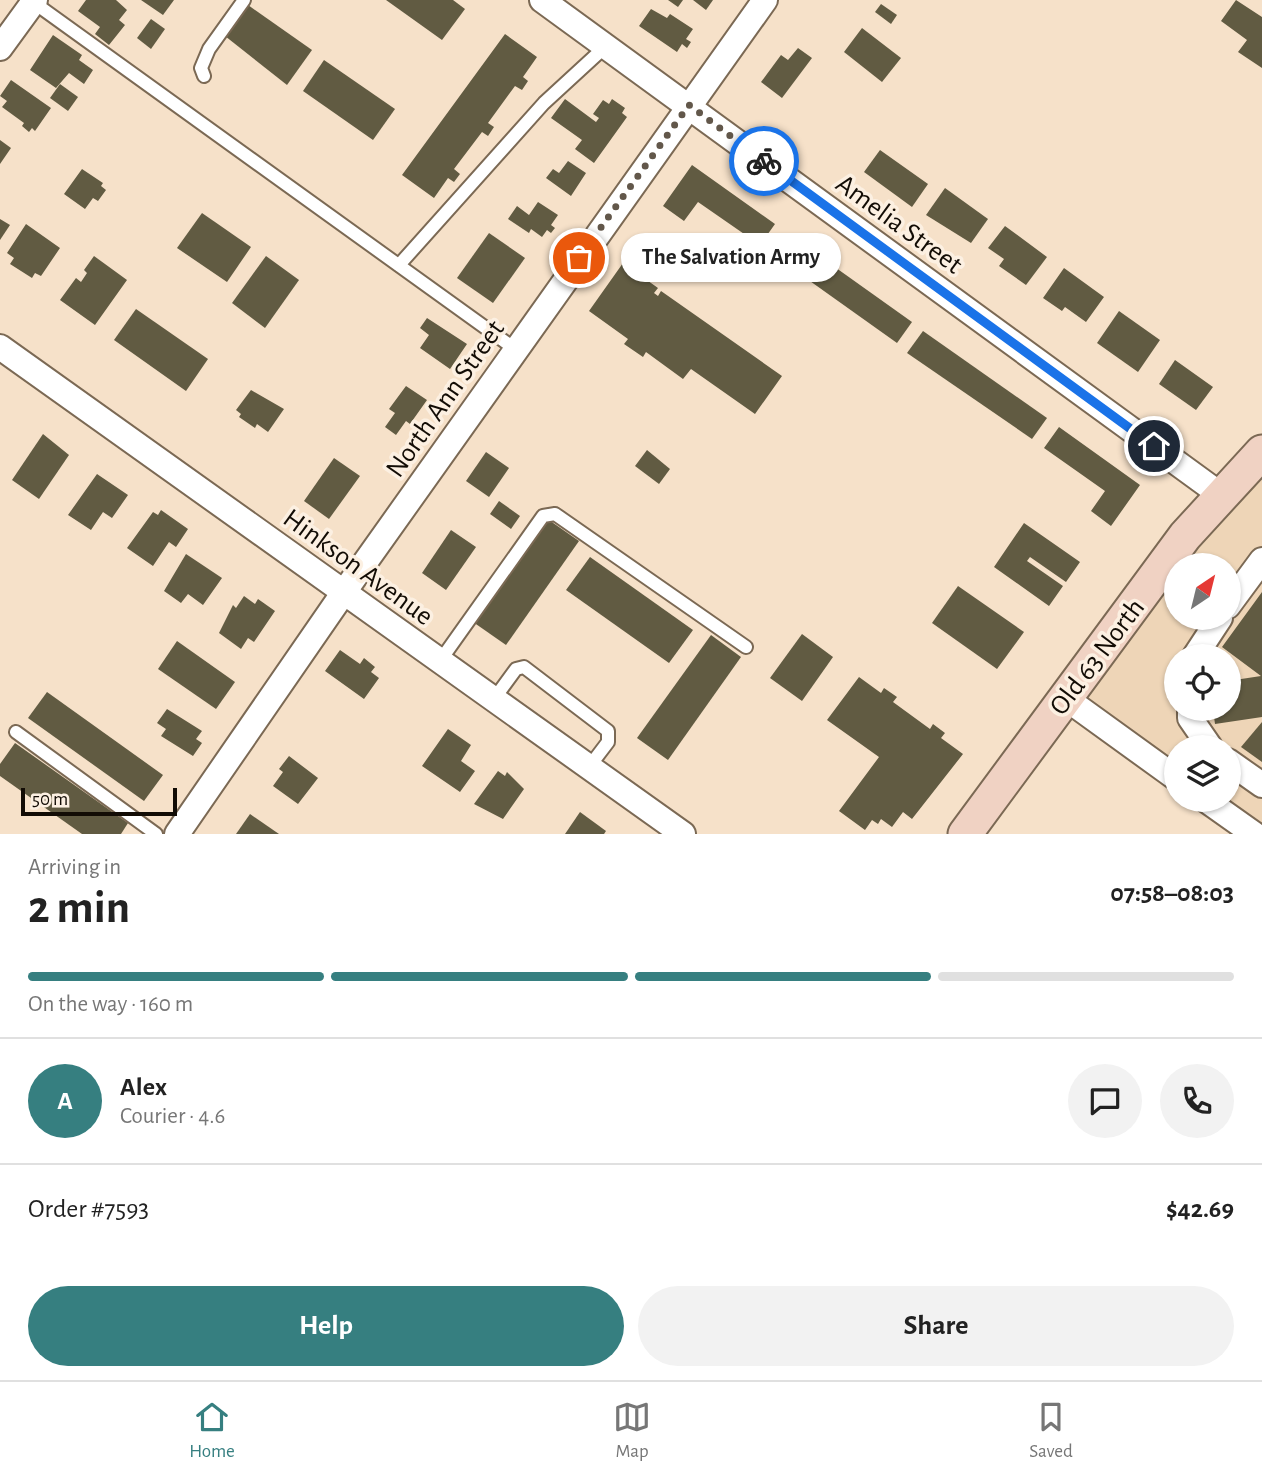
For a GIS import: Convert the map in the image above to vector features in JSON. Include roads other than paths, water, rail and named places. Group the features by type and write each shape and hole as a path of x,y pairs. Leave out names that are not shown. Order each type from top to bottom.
{"main road":[{"name":"Old 63 North","path":"965,834 1185,536 1262,452"}],"street":[{"name":"Amelia Street","path":"542,0 1221,495"},
{"name":"North Ann Street","path":"177,834 515,349 765,0"},
{"path":"0,48 34,1"},
{"name":"Hinkson Avenue","path":"0,347 683,834"},
{"path":"1241,588 1262,560"},
{"path":"1064,697 1164,769"},
{"path":"1241,770 1262,785"},
{"path":"1223,812 1254,834"}],"lane":[{"path":"204,76 201,68 209,49 244,0"},
{"path":"34,1 515,349"},
{"path":"399,265 544,103 606,46"},
{"path":"440,661 543,516 555,514 746,647"},
{"path":"494,699 516,669 524,667 608,731 608,742 589,767"},
{"path":"16,732 156,834"}],"place":[{"name":"The Salvation Army","path":"579,258"}]}
